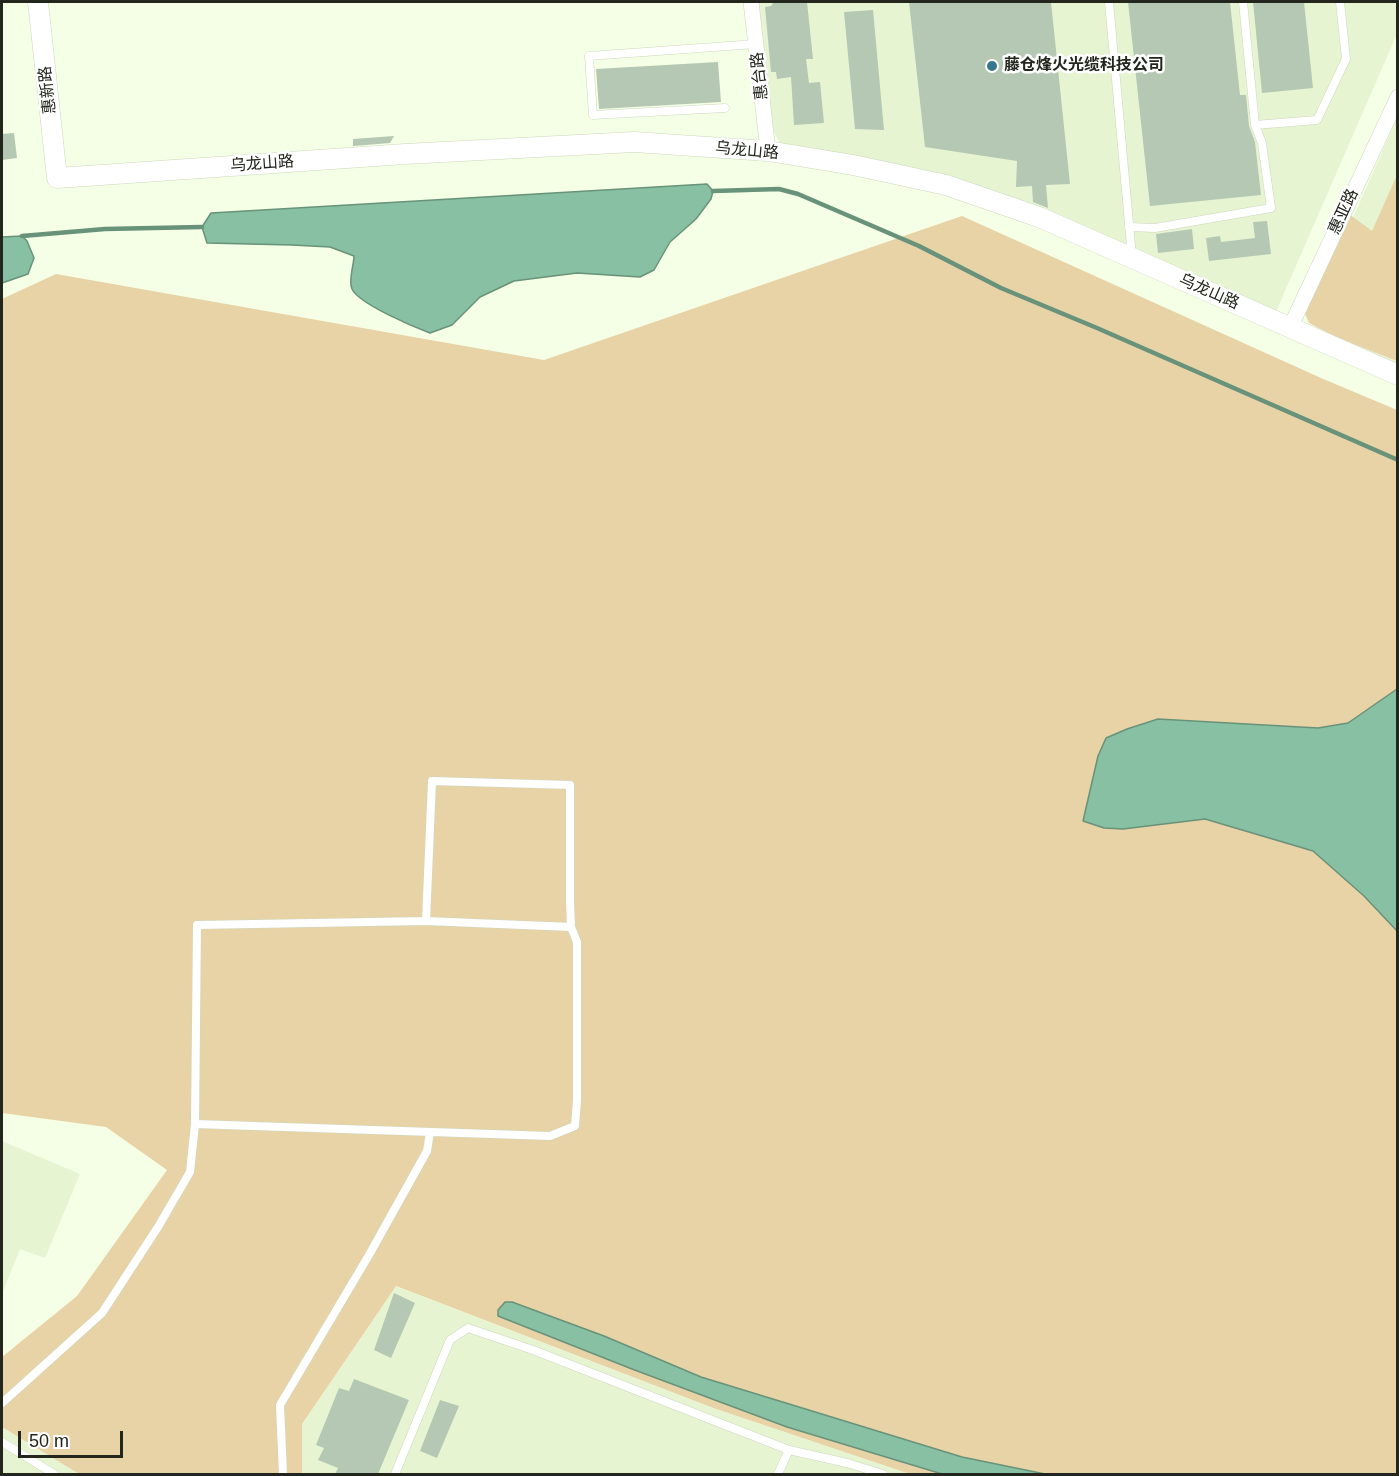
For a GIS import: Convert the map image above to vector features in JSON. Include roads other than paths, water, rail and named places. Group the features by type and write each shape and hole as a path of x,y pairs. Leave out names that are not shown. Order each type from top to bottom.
{"street":[{"name":"惠新路","path":"38,2 57,178"},
{"name":"惠台路","path":"751,2 768,151"},
{"name":"惠亚路","path":"1290,328 1398,97"},
{"name":"乌龙山路","path":"57,178 634,142 768,151 853,165 946,185 1039,218 1398,375"}],"lane":[{"path":"1109,2 1132,258"},
{"path":"1129,227 1155,228 1271,208 1262,142 1255,124 1243,2"},
{"path":"1255,124 1317,120 1346,59 1340,2"},
{"path":"725,108 593,115 589,56 756,44"},
{"path":"195,1124 550,1136 575,1126 577,942 571,927 570,785 432,781 426,921"},
{"path":"2,1403 102,1313 158,1227 190,1172 195,1124 197,925 426,921 571,927"},
{"path":"283,1474 280,1405 369,1255 427,1151 430,1132"},
{"path":"395,1474 450,1340 468,1328 533,1350 789,1450 848,1463 883,1474"},
{"path":"2,1442 54,1474"},
{"path":"778,1474 789,1450"}],"waterway":[{"path":"713,191 779,189 798,194 919,246 1001,288 1398,460"},
{"path":"22,236 105,229 202,227"}],"place":[{"name":"藤仓烽火光缆科技公司","path":"992,66"}]}
